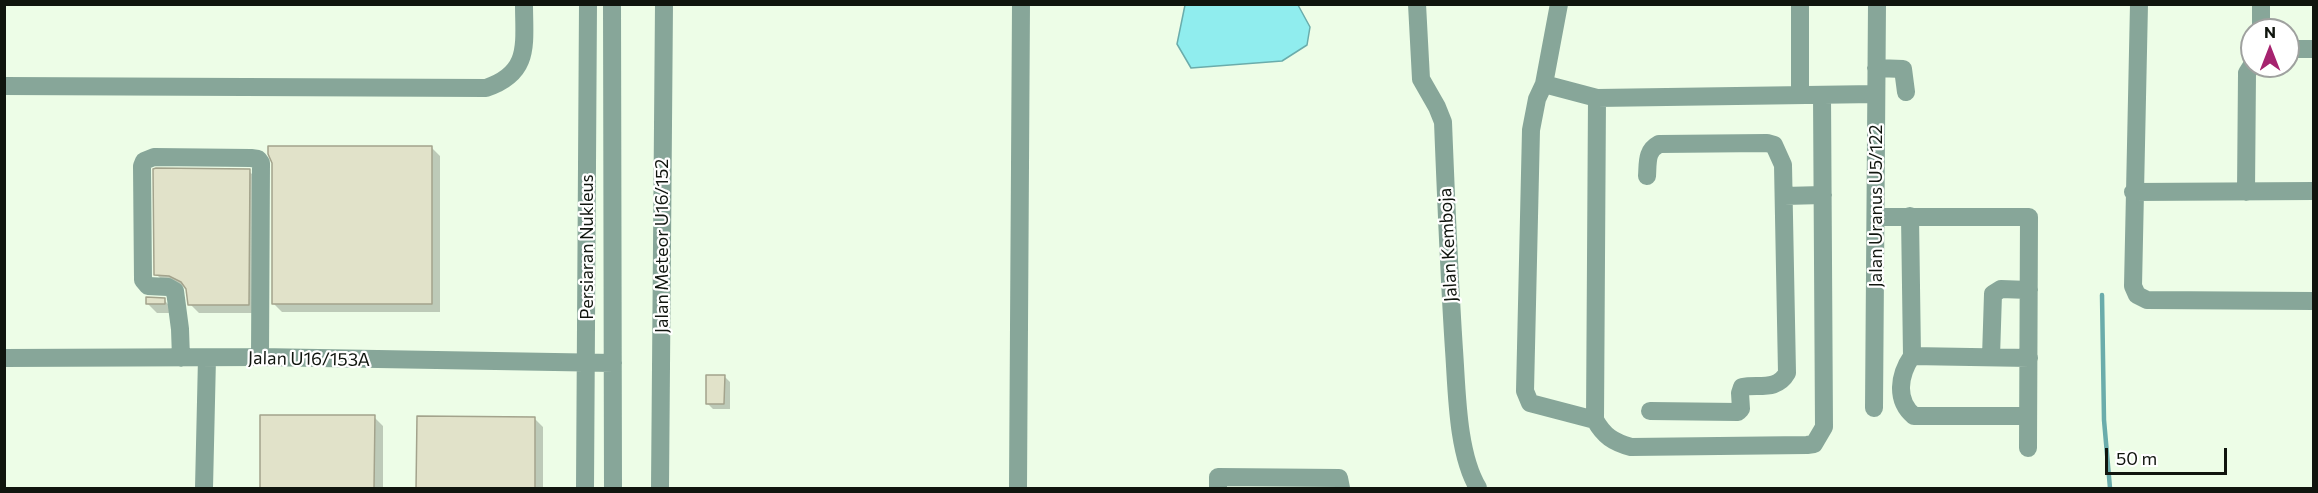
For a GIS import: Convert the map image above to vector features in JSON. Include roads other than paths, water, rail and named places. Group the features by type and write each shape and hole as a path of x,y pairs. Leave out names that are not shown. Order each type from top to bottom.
{"street":[{"path":"4,86 486,88 502,83 513,74 519,65 524,52 524,4"},
{"name":"Persiaran Nukleus","path":"585,489 588,4"},
{"name":"Persiaran Nukleus","path":"612,4 613,489"},
{"name":"Jalan Meteor U16/152","path":"660,489 664,4"},
{"path":"1018,489 1021,4"},
{"name":"Jalan Kemboja","path":"1417,4 1421,79 1443,122 1449,279 1458,404 1467,466 1478,489"},
{"path":"1559,4 1544,84 1537,99 1531,130 1525,391 1530,403 1594,420"},
{"path":"1800,4 1800,95"},
{"name":"Jalan Uranus U5/122","path":"1874,408 1877,4"},
{"path":"2139,4 2133,192 2133,286 2137,295 2147,300 2313,301"},
{"path":"1876,68 1903,69 1906,92"},
{"path":"2246,192 2247,78"},
{"path":"1544,84 1598,98 1876,94"},
{"path":"1598,98 1594,420 1602,433 1615,442 1630,447 1814,444 1824,427 1822,95"},
{"path":"1647,176 1648,154 1651,148 1659,144 1767,143 1774,145 1784,165 1787,373 1784,379 1775,385 1742,387 1741,409 1738,412 1650,411"},
{"path":"181,358 175,291 168,287 148,285 142,280 142,166 144,161 154,157 258,159 261,163 260,357"},
{"path":"2133,192 2313,191"},
{"path":"1784,196 1823,195"},
{"path":"1876,216 2029,217 2028,448"},
{"path":"1910,216 1912,356 1903,372 1901,382 1902,396 1907,410 1914,416 2028,416"},
{"path":"1991,357 1993,294 2001,289 2029,290"},
{"path":"1912,356 2029,358"},
{"name":"Jalan U16/153A","path":"4,358 260,357 613,363"},
{"path":"204,489 207,358"},
{"path":"1218,489 1218,477 1339,477 1341,489"}],"water":[{"path":"1185,5 1298,5 1310,27 1307,45 1282,61 1191,68 1177,44"}],"waterway":[{"path":"2102,295 2104,420 2110,488"}]}
